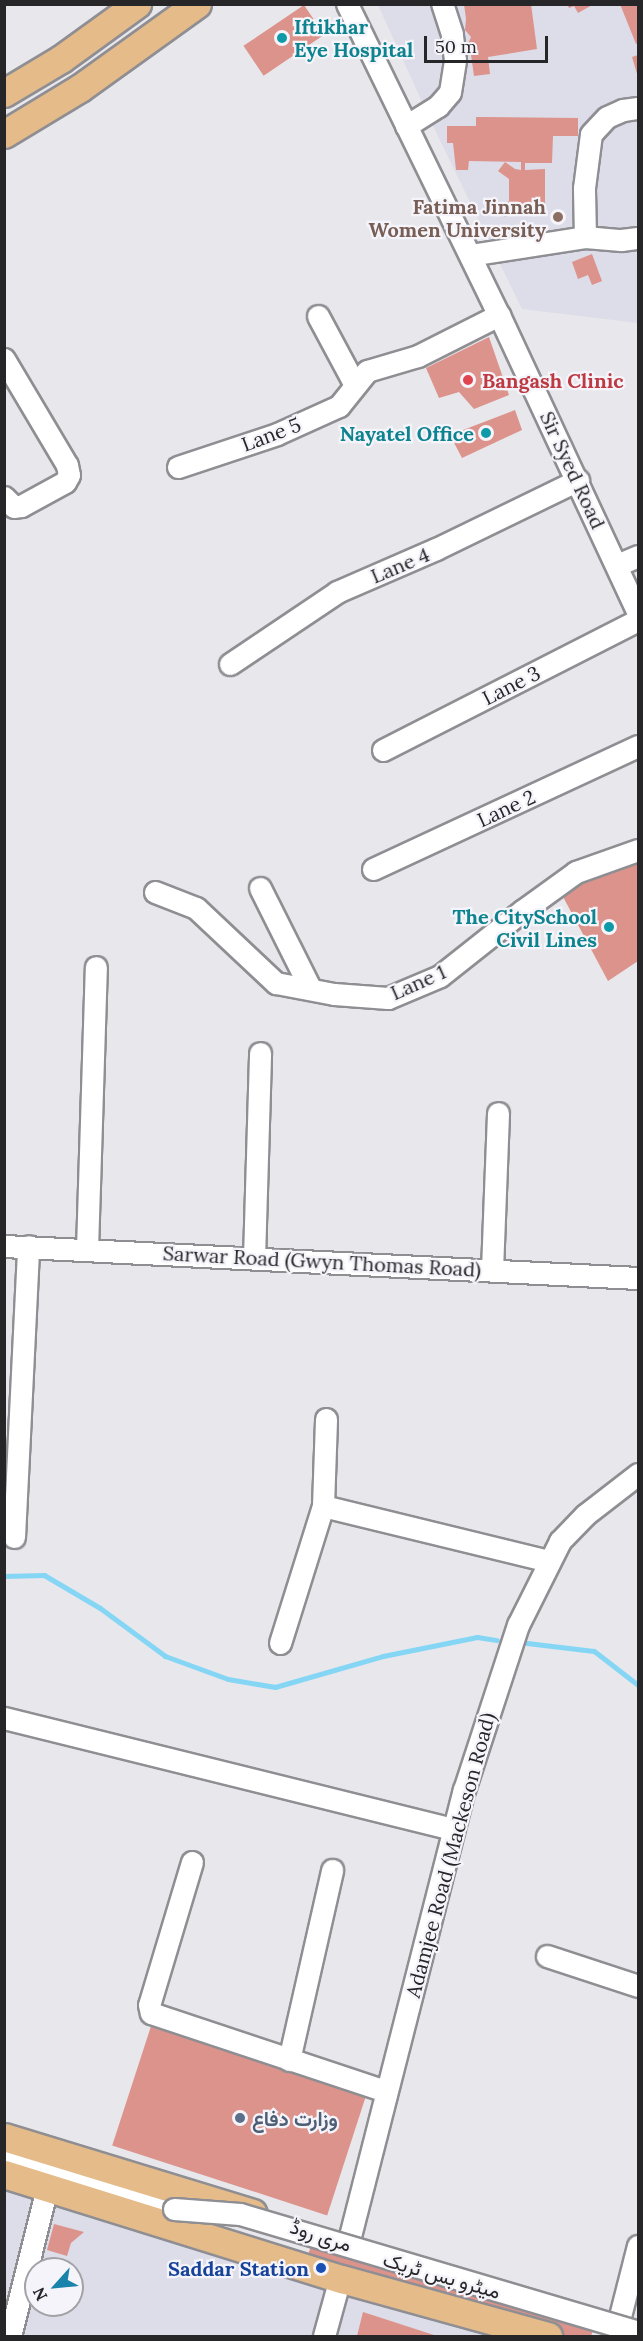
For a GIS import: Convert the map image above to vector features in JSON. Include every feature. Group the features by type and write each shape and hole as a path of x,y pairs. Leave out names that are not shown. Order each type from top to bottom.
{"main road":[{"path":"4,93 61,59 137,4"},
{"path":"4,134 80,88 197,4"},
{"name":"مری روڈ","path":"4,2137 150,2180 628,2330"},
{"name":"مری روڈ","path":"4,2174 340,2278 548,2337"}],"street":[{"name":"Sir Syed Road","path":"347,4 499,315 639,613"},
{"path":"406,126 438,106 450,92 455,60 452,34 442,4"},
{"path":"585,237 584,188 591,134 607,117 623,110 639,108"},
{"path":"470,255 585,237 621,240 639,238"},
{"name":"Lane 5","path":"178,467 277,434 339,405 367,371 418,356 499,315"},
{"path":"318,316 355,386"},
{"path":"4,359 67,465 69,475 65,482 21,506 14,507 4,497"},
{"name":"Lane 4","path":"230,663 337,592 436,549 578,480"},
{"path":"617,566 639,556"},
{"name":"Lane 3","path":"383,750 639,620"},
{"name":"Lane 2","path":"373,869 639,746"},
{"name":"Lane 1","path":"155,892 196,908 276,982 334,994 388,998 440,976 522,911 576,872 639,850"},
{"path":"260,888 310,988"},
{"path":"87,1249 96,967"},
{"path":"254,1258 260,1053"},
{"path":"492,1270 498,1113"},
{"name":"Sarwar Road (Gwyn Thomas Road)","path":"4,1246 639,1278"},
{"path":"14,1537 28,1246"},
{"path":"280,1643 323,1506 326,1419"},
{"name":"Adamjee Road (Mackeson Road)","path":"348,2244 464,1790 518,1625 560,1541 585,1515 639,1474"},
{"path":"323,1506 549,1561"},
{"path":"4,1718 454,1829"},
{"path":"192,1862 149,2005 151,2013 289,2061 386,2091"},
{"path":"289,2061 332,1870"},
{"path":"547,1956 639,1986"},
{"name":"میٹرو بس ٹریک","path":"4,2159 174,2209 240,2214 628,2330"},
{"path":"10,2337 47,2188"},
{"name":"میٹرو بس ٹریک","path":"174,2209 229,2239 559,2337"},
{"path":"628,2330 639,2246"},
{"path":"324,2337 340,2278"}],"shaded area":[{"name":"Fatima Jinnah Women University","path":"378,5 638,5 638,323 522,309 433,126"},
{"path":"4,2184 514,2336 5,2336"}],"building":[{"path":"464,4 531,4 537,49 488,57 490,74 474,76 471,55 474,54 473,48 468,44 471,37 465,30"},
{"path":"567,4 594,4 578,13 574,6 569,8"},
{"path":"620,4 638,4 638,43 636,44"},
{"name":"Iftikhar Eye Hospital","path":"304,5 324,35 264,76 243,46"},
{"path":"638,55 638,77 632,57"},
{"path":"476,117 578,118 578,136 553,136 552,163 525,163 525,170 545,169 545,210 517,210 505,217 499,207 509,201 509,179 498,171 505,162 521,170 521,162 469,161 468,170 456,170 453,143 447,143 447,126 476,126"},
{"path":"592,254 602,281 592,285 588,275 578,279 572,262"},
{"name":"Bangash Clinic","path":"489,337 509,395 474,409 459,392 439,398 426,368"},
{"name":"Nayatel Office","path":"515,410 522,430 462,458 450,435"},
{"name":"The CitySchool Civil Lines","path":"638,859 638,961 608,981 561,893 582,879"},
{"name":"وزارت دفاع","path":"153,2020 368,2090 327,2215 112,2146"},
{"path":"54,2224 84,2232 71,2243 67,2256 47,2250"},
{"path":"312,2243 594,2328 591,2336 553,2336 307,2258"},
{"path":"363,2312 437,2336 357,2336"}],"waterway":[{"path":"4,1576 44,1575 100,1608 165,1656 228,1679 275,1687 383,1656 477,1637 497,1640"},
{"path":"527,1643 594,1651 638,1685"}],"place":[{"name":"Iftikhar Eye Hospital","path":"282,38"},
{"name":"Fatima Jinnah Women University","path":"558,217"},
{"name":"Bangash Clinic","path":"468,380"},
{"name":"Nayatel Office","path":"486,433"},
{"name":"The CitySchool Civil Lines","path":"609,927"},
{"name":"وزارت دفاع","path":"240,2118"},
{"name":"Saddar Station","path":"321,2268"}]}
